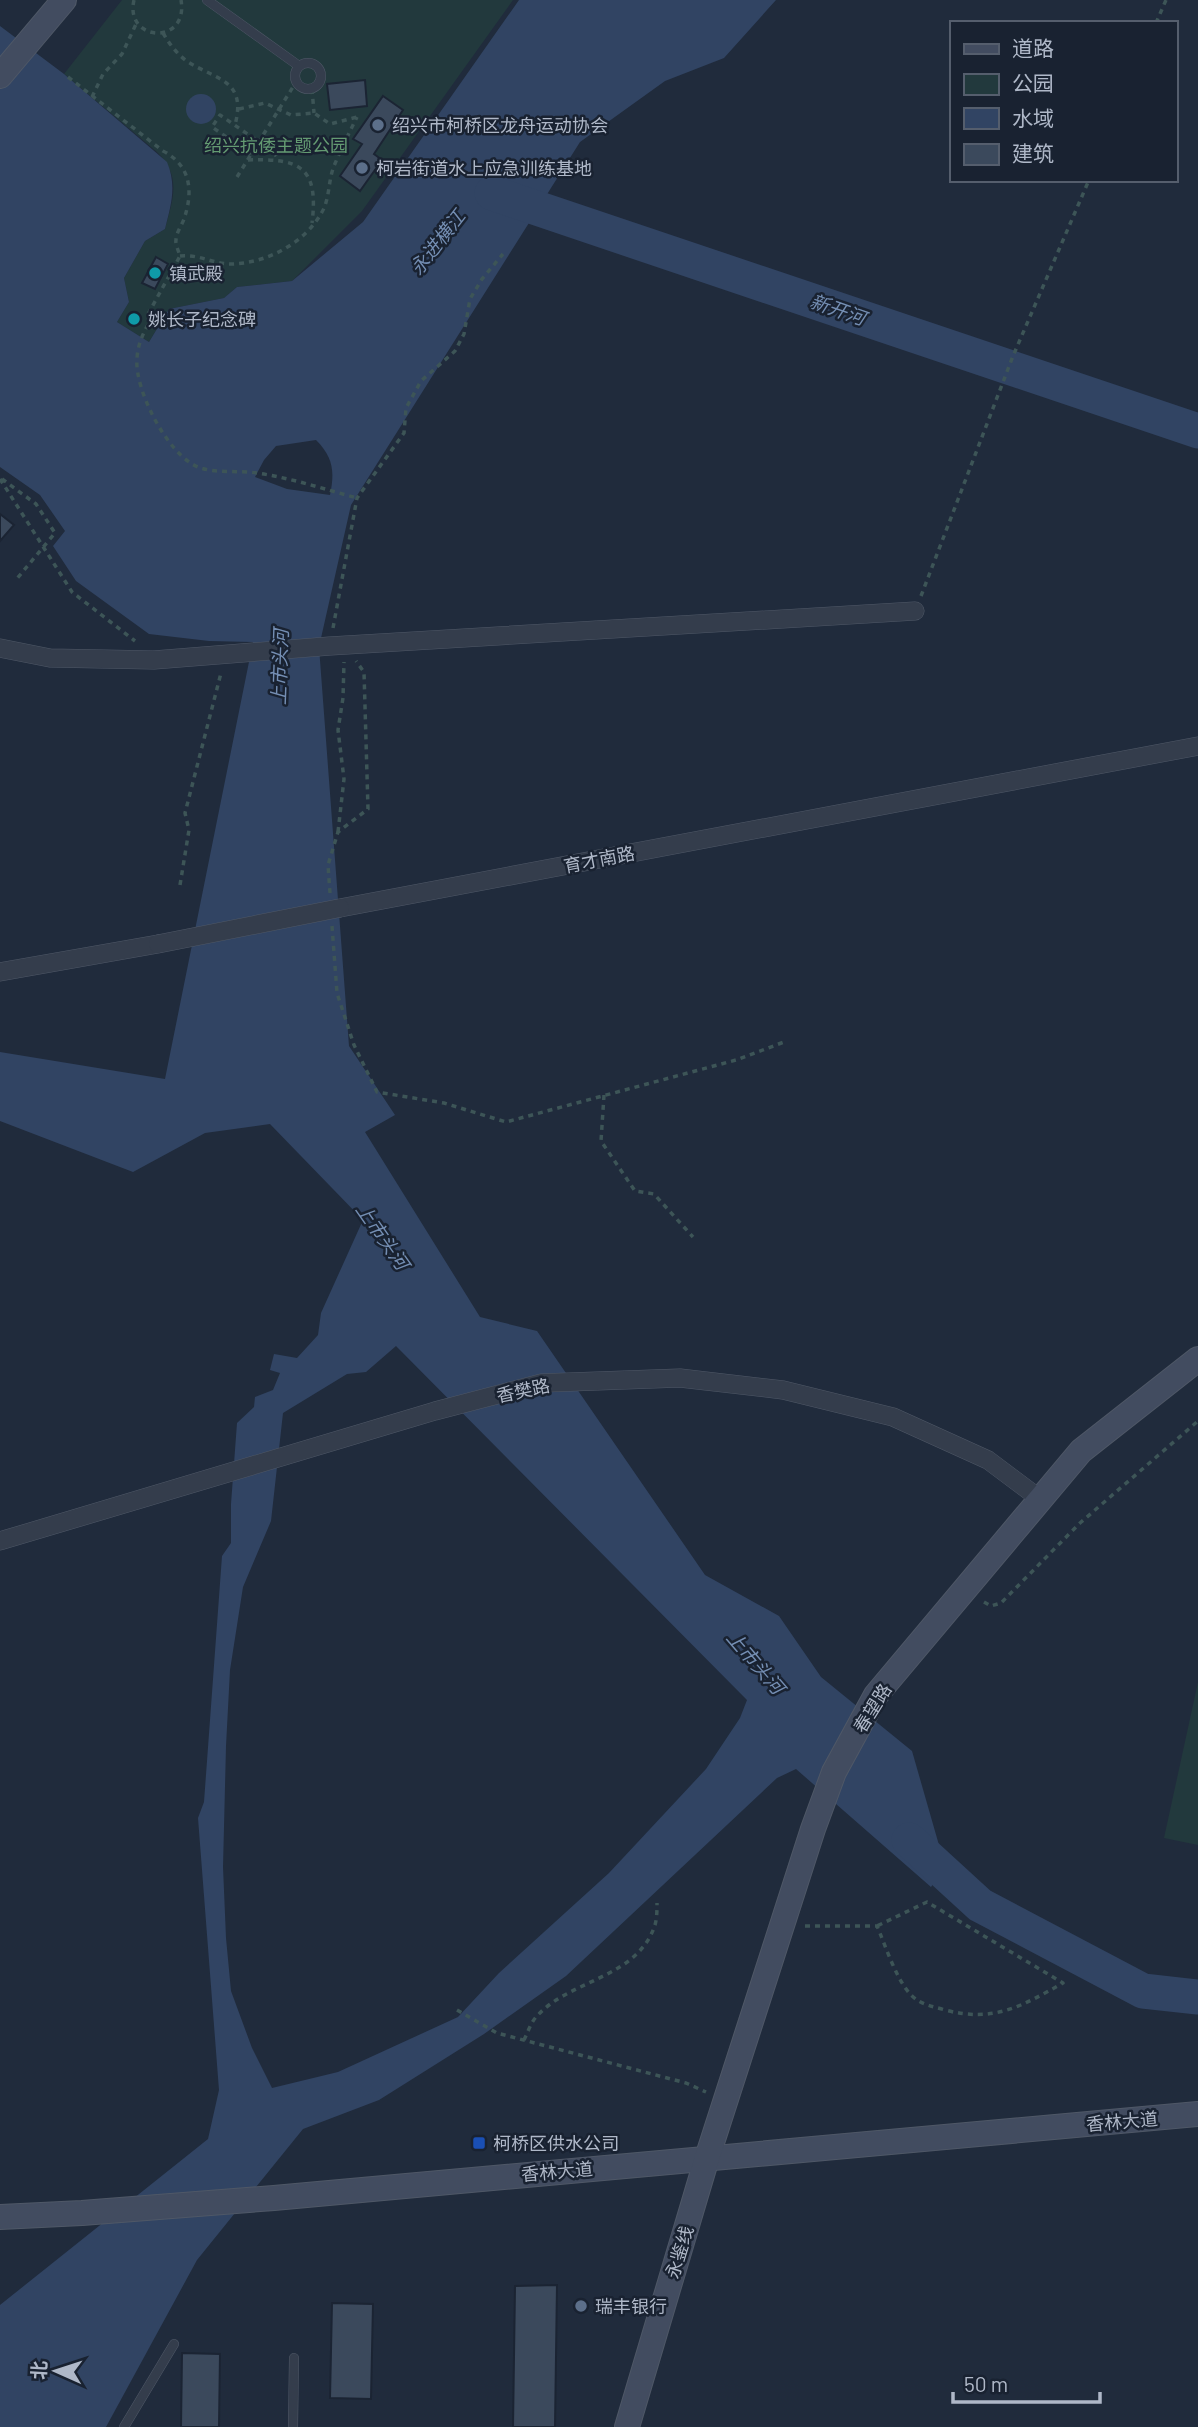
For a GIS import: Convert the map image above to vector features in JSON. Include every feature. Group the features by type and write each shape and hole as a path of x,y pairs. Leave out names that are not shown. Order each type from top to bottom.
{"street":[{"path":"0,76 64,0"},
{"path":"0,648 50,658 154,660 338,645 915,611"},
{"name":"育才南路","path":"0,972 1198,746"},
{"name":"春望路","path":"707,2158 813,1829 834,1772 876,1695 1081,1451 1198,1359"},
{"name":"香樊路","path":"0,1541 435,1411 542,1383 680,1378 783,1390 893,1417 988,1460 1040,1499"},
{"name":"香林大道","path":"0,2217 274,2197 1198,2114"},
{"name":"永鉴线","path":"627,2427 707,2158"}],"lane":[{"path":"207,0 299,66"},
{"path":"307,62 318,67 321,79 312,89 303,88 296,82 295,74 299,66 307,62"},
{"path":"124,2427 174,2344"},
{"path":"293,2427 294,2358"}],"path":[{"path":"134,0 133,14 136,22 148,32 163,33 171,30 181,17 181,0"},
{"path":"1157,21 1166,0"},
{"path":"92,97 103,74 122,54 136,22"},
{"path":"163,33 171,48 189,62 217,75 231,86 239,109 235,125"},
{"path":"68,76 163,151 176,158 187,174 189,194 185,216 176,240 180,256 147,316 152,318 142,335 136,360 140,387 157,424 180,453 195,466 209,470 261,473 357,498"},
{"path":"237,177 296,82"},
{"path":"312,89 314,113"},
{"path":"180,256 195,255 212,262 232,264 258,260 301,237 322,213 333,169 357,117 331,124 314,113 291,115 265,103 239,109"},
{"path":"251,154 212,127 220,115 259,142"},
{"path":"263,135 278,159"},
{"path":"248,160 278,159 294,164 304,172 314,202 312,225"},
{"path":"915,611 1013,356 1088,182"},
{"path":"335,615 357,498 404,433 406,408 421,381 455,351 464,334 470,299 482,279 503,254"},
{"path":"0,478 72,592 127,633 154,660"},
{"path":"0,478 36,505 55,533 15,581"},
{"path":"338,645 364,673 368,809 338,832"},
{"path":"338,645 343,698 338,730 344,779 338,832 328,865 334,909 337,993 354,1045 377,1092 444,1103 506,1122 736,1060 785,1042"},
{"path":"180,885 189,830 185,813 222,673 204,671 205,655"},
{"path":"604,1095 601,1141 635,1191 654,1194 693,1237"},
{"path":"964,1590 991,1606 1001,1603 1080,1523 1198,1421"},
{"path":"781,1926 877,1926 927,1902 1063,1983 1028,2003 1001,2012 967,2016 920,2003 909,1992 877,1926"},
{"path":"524,2040 534,2018 542,2010 569,1992 601,1979 631,1959 655,1925 657,1903"},
{"path":"457,2010 497,2033 686,2083 726,2101"}],"green space":[{"name":"绍兴抗倭主题公园","path":"122,0 513,0 362,211 292,281 237,287 224,298 169,309 149,342 117,322 129,302 124,278 145,241 165,229 173,198 173,179 165,161 157,152 64,74"},
{"path":"1198,1682 1198,1845 1164,1838"}],"water":[{"name":"永进横江","path":"519,0 776,0 724,58 665,81 580,142 351,505 319,647 349,1046 395,1115 365,1132 480,1317 537,1331 705,1575 779,1616 821,1677 912,1751 945,1866 931,1887 796,1769 777,1778 566,1976 484,2034 379,2100 303,2129 197,2260 106,2427 0,2427 0,2305 208,2139 219,2090 198,1818 204,1802 222,1556 231,1543 237,1423 254,1407 255,1397 273,1390 280,1373 270,1370 274,1354 297,1358 318,1335 321,1313 363,1220 270,1124 205,1133 133,1172 0,1121 0,1052 165,1079 253,642 209,641 149,634 76,581 53,546 65,531 40,495 0,467 0,26 64,74 167,162 172,187 165,229 145,241 124,278 129,302 117,322 149,342 169,309 224,298 237,287 292,281 363,222","holes":["316,440 326,452 331,465 330,495 287,489 255,477 276,446","396,1346 747,1700 740,1718 706,1769 609,1873 499,1973 458,2017 338,2072 272,2088 252,2048 231,1991 226,1938 223,1867 226,1746 230,1670 243,1587 271,1521 283,1413 347,1374 366,1372"]},
{"path":"201,94 212,98 216,109 212,120 201,124 190,120 186,109 190,98"}],"building":[{"path":"365,80 367,106 330,110 327,84"},
{"path":"383,96 403,110 374,154 382,160 360,191 340,176 362,144 353,139"},
{"name":"镇武殿","path":"156,257 168,264 155,289 142,283"},
{"path":"0,514 14,525 0,541"},
{"path":"557,2285 555,2427 513,2427 515,2286"},
{"path":"332,2303 373,2304 371,2399 330,2398"},
{"path":"182,2353 220,2354 219,2427 181,2427"}],"waterway":[{"name":"新开河","path":"492,193 1198,431"},
{"name":"上市头河","path":"909,1840 980,1905 1143,1991 1198,1997"}],"place":[{"name":"绍兴市柯桥区龙舟运动协会","path":"378,125"},
{"name":"柯岩街道水上应急训练基地","path":"362,168"},
{"name":"镇武殿","path":"155,273"},
{"name":"姚长子纪念碑","path":"134,319"},
{"name":"柯桥区供水公司","path":"479,2143"},
{"name":"瑞丰银行","path":"581,2306"}]}
